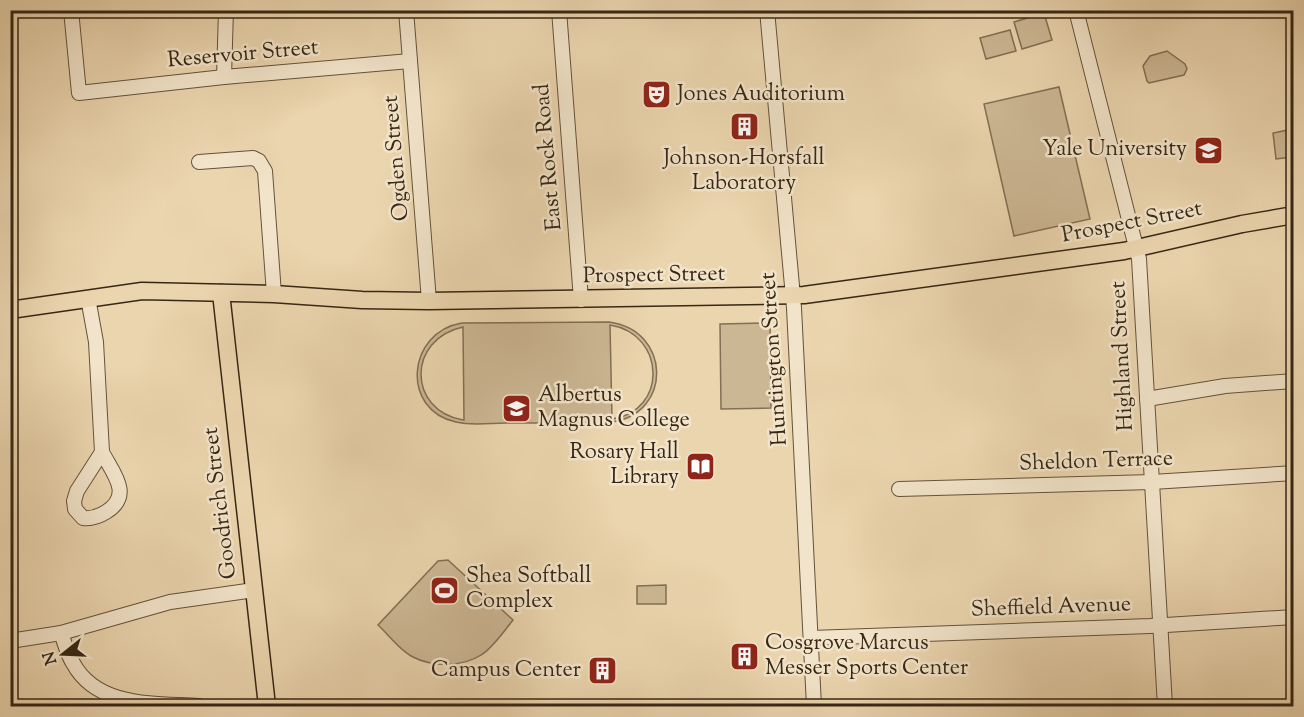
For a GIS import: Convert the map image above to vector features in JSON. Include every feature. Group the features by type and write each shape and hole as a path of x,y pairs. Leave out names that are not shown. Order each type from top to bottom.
{"main road":[{"name":"Prospect Street","path":"10,310 142,291 274,294 429,302 793,295 852,289 1136,248 1293,215"},
{"name":"Goodrich Street","path":"221,293 267,706"}],"street":[{"name":"Reservoir Street","path":"71,10 80,93 224,76 410,61"},
{"path":"224,76 226,10"},
{"name":"Ogden Street","path":"406,10 429,302"},
{"name":"East Rock Road","path":"559,10 581,300"},
{"name":"Huntington Street","path":"767,10 793,295 814,706"},
{"name":"Highland Street","path":"1076,10 1138,259 1165,706"},
{"path":"199,162 252,158 259,161 265,171 274,294"},
{"path":"88,298 96,342 102,453 116,475 120,493 115,504 104,514 94,518 82,518 75,509 75,496 102,453"},
{"path":"1147,399 1225,386 1293,381"},
{"name":"Sheldon Terrace","path":"899,489 1152,482 1293,473"},
{"path":"10,641 61,633 170,602 254,590"},
{"name":"Sheffield Avenue","path":"811,638 1160,625 1293,617"},
{"path":"61,633 73,664 84,679 97,690 121,699 150,704 199,706"}],"shaded area":[{"path":"1044,13 1052,40 1022,49 1014,22"},
{"path":"1010,30 1016,51 986,59 980,38"},
{"path":"1167,51 1185,64 1187,69 1184,75 1149,83 1143,66 1150,56"},
{"path":"1059,87 1090,219 1014,236 984,104"},
{"path":"1288,130 1293,157 1276,159 1273,133"},
{"path":"609,322 629,328 644,340 653,355 657,372 654,389 646,404 632,415 612,422 475,424 456,422 438,415 426,403 419,388 417,371 421,355 430,341 444,329 462,323","holes":["610,325 628,331 642,342 650,357 653,372 651,388 643,402 630,413 612,419","463,327 464,420 445,414 432,403 424,389 421,374 424,359 431,345 445,334"]},
{"path":"770,323 771,408 721,409 720,324"},
{"name":"Shea Softball Complex","path":"448,560 513,620 494,644 474,659 457,664 429,663 408,654 378,625 438,561"},
{"path":"666,585 666,604 637,604 637,586"}],"place":[{"name":"Jones Auditorium","path":"656,95"},
{"name":"Johnson-Horsfall Laboratory","path":"744,127"},
{"name":"Yale University","path":"1208,150"},
{"name":"Albertus Magnus College","path":"517,409"},
{"name":"Rosary Hall Library","path":"700,466"},
{"name":"Shea Softball Complex","path":"445,590"},
{"name":"Cosgrove Marcus Messer Sports Center","path":"744,657"},
{"name":"Campus Center","path":"602,671"}]}
